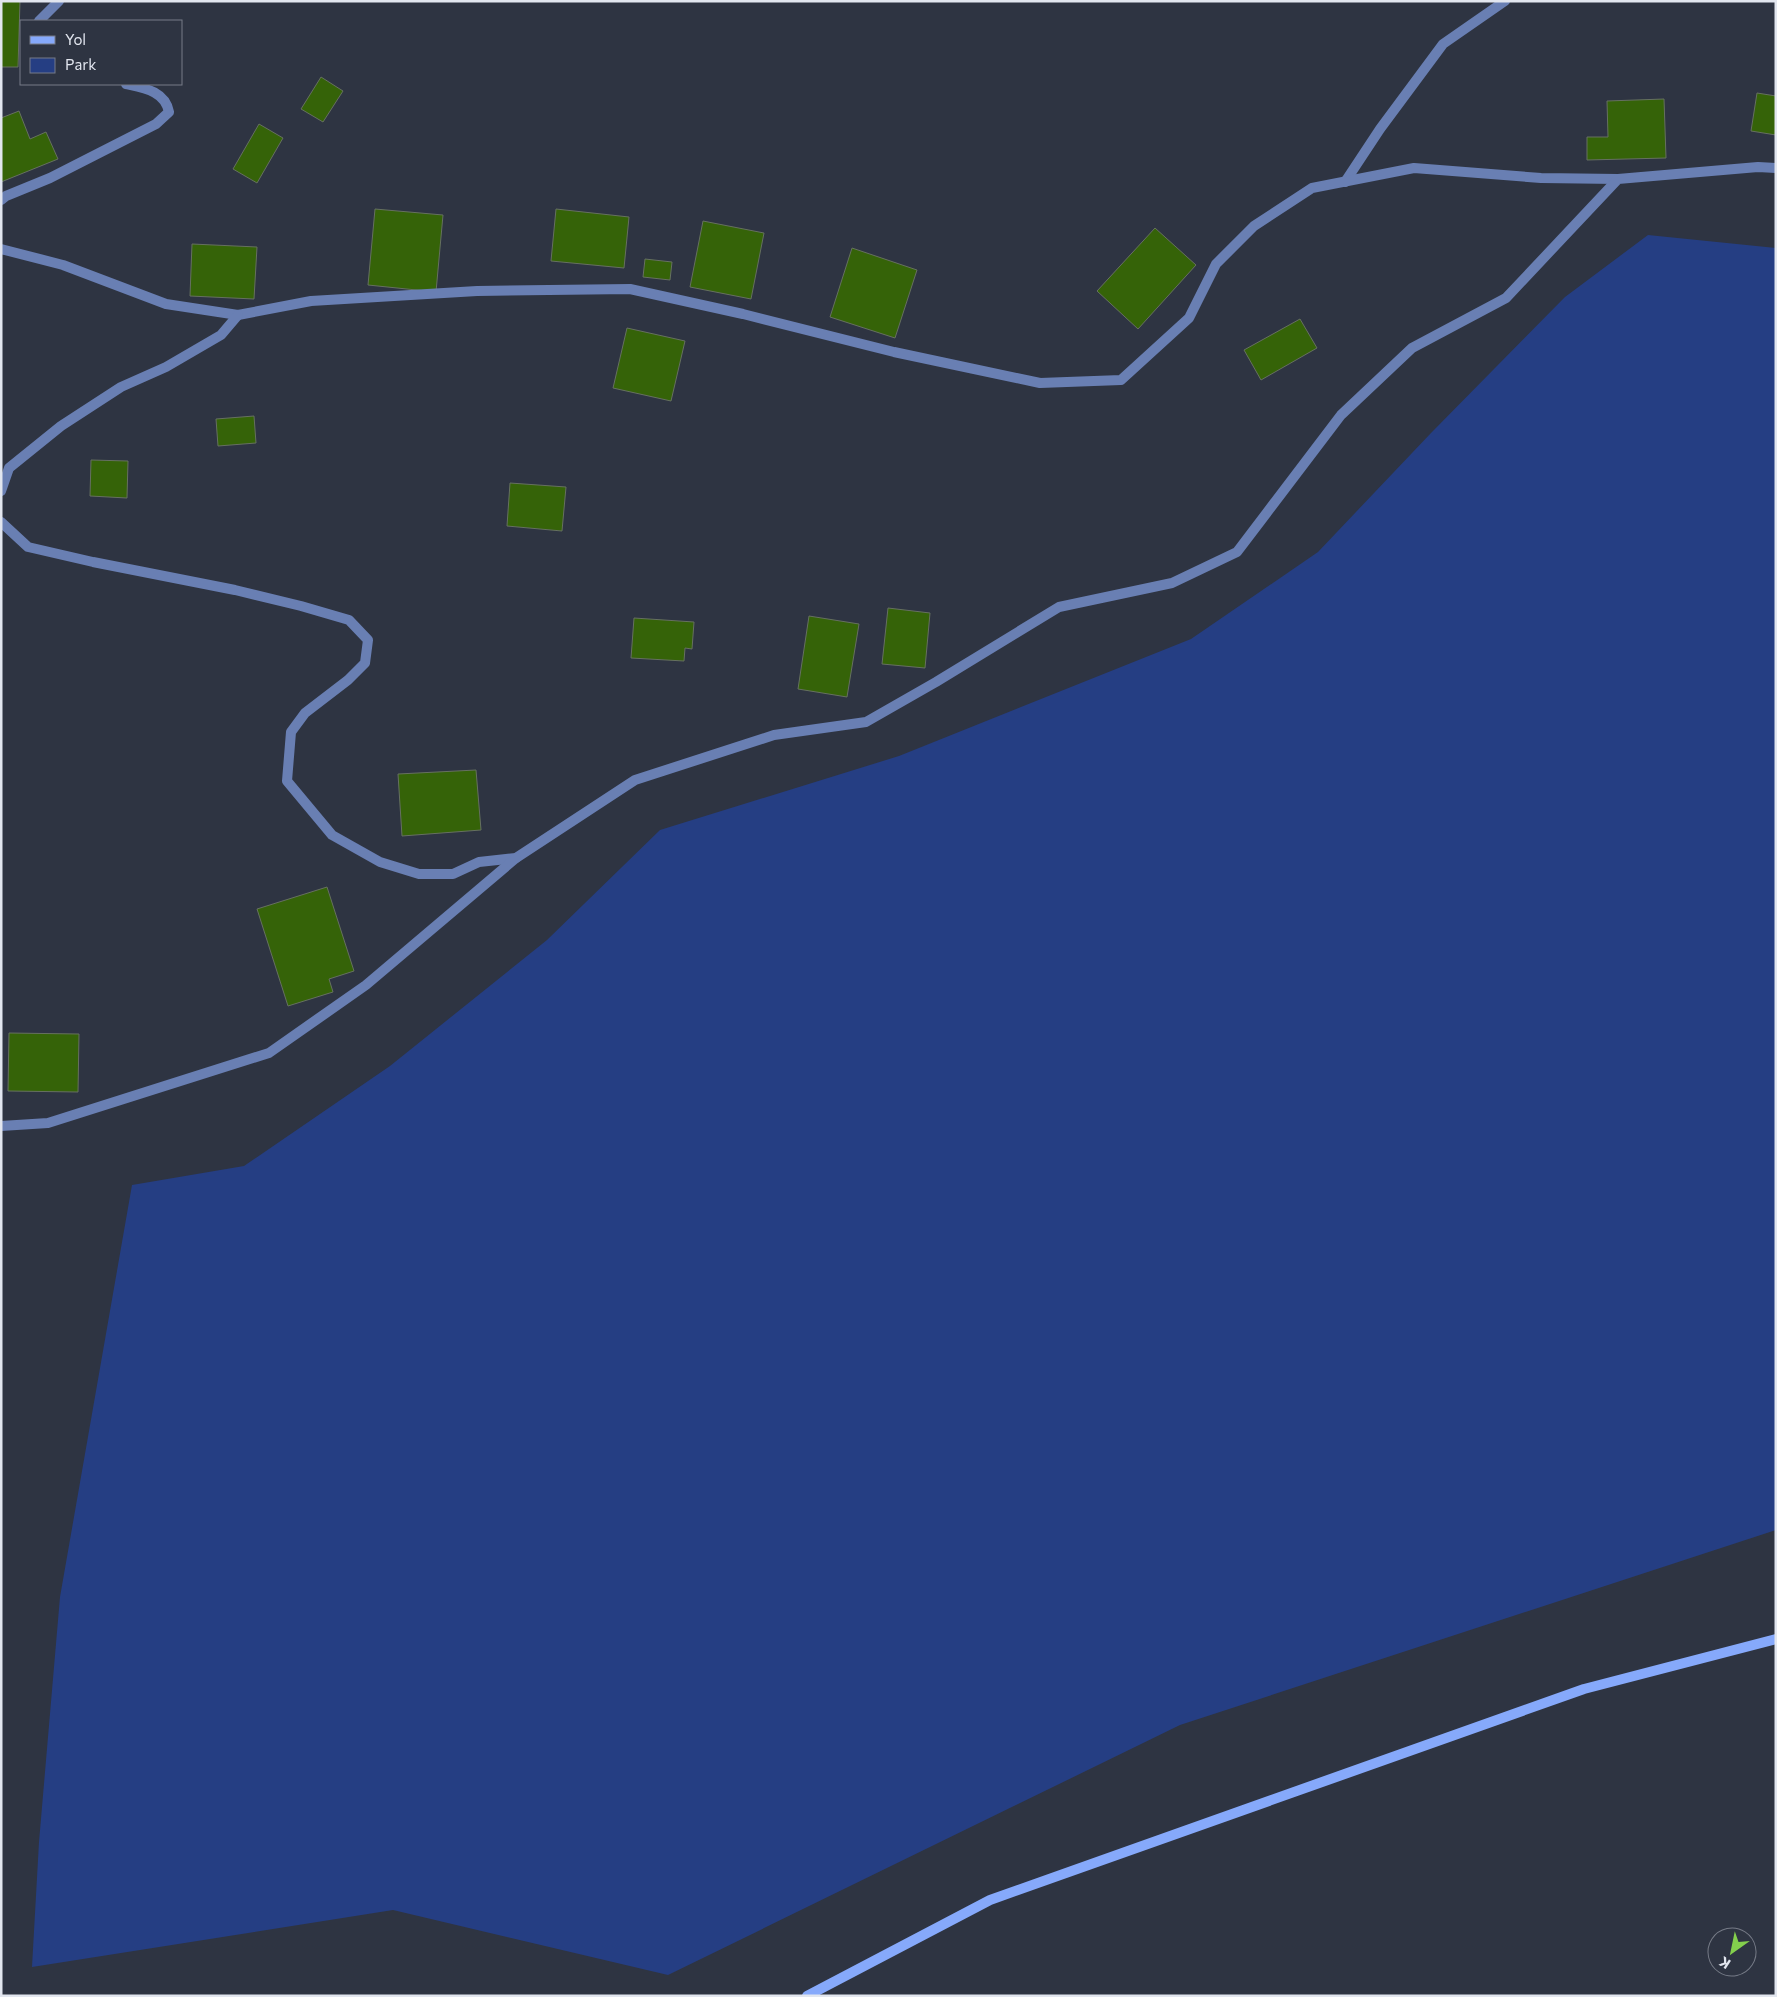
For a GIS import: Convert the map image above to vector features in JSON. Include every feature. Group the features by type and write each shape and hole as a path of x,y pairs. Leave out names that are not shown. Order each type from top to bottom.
{"street":[{"path":"41,20 59,1"},
{"path":"1345,182 1380,129 1443,44 1505,1"},
{"path":"1,200 6,196 50,178 156,124 169,112 167,102 152,90 130,85"},
{"path":"1,249 63,265 166,304 238,315 311,301 477,291 630,290 742,314 894,352 1040,383 1121,380 1189,318 1216,264 1254,226 1312,188 1414,168 1541,178 1618,179 1758,167 1776,168"},
{"path":"1,1126 48,1123 269,1053 366,985 516,858 635,780 774,734 866,722 1059,607 1172,583 1237,552 1341,415 1412,348 1506,298 1618,179"},
{"path":"1,491 9,468 61,426 121,386 166,367 221,336 238,315"},
{"path":"1,522 28,547 235,590 349,620 368,640 365,663 348,680 305,713 291,732 286,781 332,835 380,862 419,874 453,874 479,862 516,858"},
{"path":"807,1996 990,1900 1584,1689 1776,1639"}],"green space":[{"path":"1648,235 1776,248 1776,1530 1180,1725 668,1975 393,1910 32,1967 39,1842 60,1597 132,1185 244,1166 390,1066 547,940 660,830 899,756 1191,639 1318,552 1431,433 1565,297"}],"building":[{"path":"1,1 20,1 18,67 1,67"},
{"path":"321,77 343,91 323,122 301,109"},
{"path":"1757,93 1776,96 1776,135 1751,131"},
{"path":"1664,99 1666,158 1587,160 1587,137 1608,137 1607,101"},
{"path":"19,111 30,139 46,132 58,159 1,182 1,118"},
{"path":"259,124 283,138 257,183 233,169"},
{"path":"375,209 443,215 436,292 368,285"},
{"path":"556,209 629,217 624,268 551,261"},
{"path":"703,221 764,233 751,299 690,287"},
{"path":"1155,228 1196,265 1138,329 1097,291"},
{"path":"192,244 257,247 254,299 190,296"},
{"path":"852,248 917,270 895,338 830,317"},
{"path":"645,259 672,262 670,280 643,277"},
{"path":"1300,319 1317,348 1261,380 1244,350"},
{"path":"627,328 685,341 671,401 613,388"},
{"path":"254,416 256,443 218,446 216,419"},
{"path":"91,460 128,461 127,498 90,496"},
{"path":"510,483 566,487 562,531 507,526"},
{"path":"888,608 930,613 925,668 882,664"},
{"path":"809,616 859,624 847,697 798,689"},
{"path":"634,618 694,622 692,649 685,648 684,661 631,658"},
{"path":"476,770 481,830 402,836 398,774"},
{"path":"327,887 354,971 329,979 333,992 288,1006 257,909"},
{"path":"9,1033 79,1034 78,1092 8,1091"}]}
